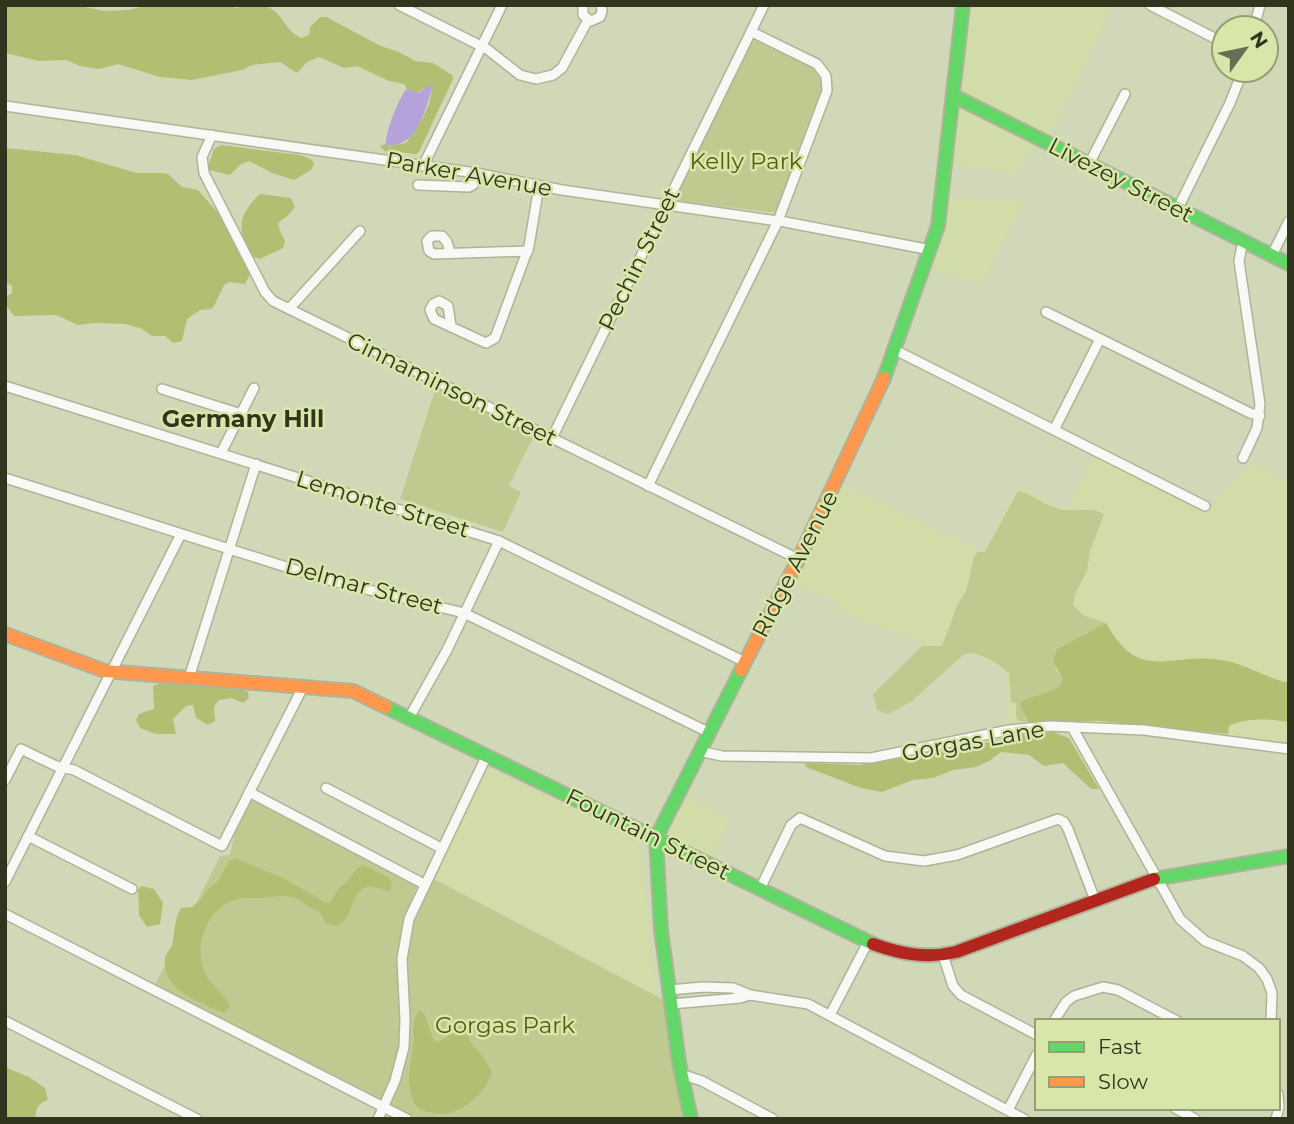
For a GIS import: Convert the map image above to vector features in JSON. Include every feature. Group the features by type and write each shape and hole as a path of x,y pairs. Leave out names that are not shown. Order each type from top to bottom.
{"street":[{"path":"423,166 502,5"},
{"path":"583,5 583,15 588,20 600,17 601,5"},
{"name":"Pechin Street","path":"552,438 764,5"},
{"name":"Ridge Avenue","path":"691,1119 681,1074 661,930 656,838 869,415 895,350 938,226 963,5"},
{"path":"1150,5 1210,36"},
{"path":"401,6 481,47 520,75 536,79 547,78 558,72 566,63 588,20"},
{"path":"648,486 778,221 826,96 828,85 821,68 752,32"},
{"path":"1178,208 1227,111 1238,84"},
{"path":"1089,164 1125,94"},
{"name":"Livezey Street","path":"954,96 1289,264"},
{"name":"Parker Avenue","path":"5,106 476,173 539,186 778,221 931,250"},
{"name":"Cinnaminson Street","path":"212,135 202,157 204,173 265,292 273,301 798,559"},
{"path":"418,185 469,187 474,184 476,173"},
{"path":"451,326 486,343 494,340 528,251 539,186"},
{"path":"1272,255 1289,221"},
{"path":"289,309 347,251 360,232"},
{"path":"1242,241 1239,261 1260,416 1255,435 1243,458"},
{"path":"450,252 528,251"},
{"path":"1046,312 1260,416"},
{"path":"1054,430 1100,339"},
{"path":"895,350 1205,506"},
{"name":"Lemonte Street","path":"5,386 499,541 746,662"},
{"path":"162,388 241,414"},
{"path":"221,453 254,388"},
{"path":"189,678 256,464"},
{"name":"Delmar Street","path":"5,478 324,579 464,613 708,732"},
{"path":"5,882 181,534"},
{"path":"409,718 499,541"},
{"name":"Fountain Street","path":"5,634 100,670 112,672 353,691 868,942 906,954 943,955 1157,878 1289,856"},
{"path":"5,780 21,749 63,768 74,770 222,846 303,687"},
{"path":"1072,727 1176,913 1191,931 1211,944 1249,959 1268,979 1272,993 1271,1019"},
{"name":"Gorgas Lane","path":"699,751 722,756 871,758 1025,728 1072,727 1153,731 1289,749"},
{"path":"378,1119 395,1081 404,1046 405,1020 401,976 409,919 486,755"},
{"path":"326,788 441,848"},
{"path":"249,792 424,884"},
{"path":"760,889 791,825 797,819 807,819 885,856 924,861 957,855 1051,820 1061,821 1068,829 1095,900"},
{"path":"28,836 132,889"},
{"path":"5,914 407,1119"},
{"path":"830,1015 868,942"},
{"path":"943,955 953,986 961,995 1035,1034"},
{"path":"1055,1019 1062,1006 1070,999 1093,989 1109,987 1173,1019"},
{"path":"670,997 740,998 750,995 800,1002 830,1015 1024,1119"},
{"path":"5,1021 197,1119"},
{"path":"1008,1110 1035,1058"},
{"path":"681,1074 702,1081 773,1119"},
{"path":"1179,1110 1195,1119"}],"shaded area":[{"path":"5,5 76,5 104,11 128,10 149,5 224,5 237,8 247,5 263,6 276,12 288,28 301,38 309,35 310,27 320,17 326,17 415,61 433,63 452,75 453,79 419,152 385,151 380,146 406,143 412,135 428,105 432,85 416,93 407,89 404,84 389,81 357,66 344,68 319,57 307,62 297,73 280,62 252,65 242,70 192,80 160,77 118,64 99,69 80,66 66,60 39,61 5,53"},
{"path":"969,5 1113,5 1049,136 961,91"},
{"path":"432,84 423,115 413,134 397,145 386,145 390,125 404,92 407,89 418,93"},
{"path":"961,109 1032,144 1017,175 952,164 958,113"},
{"path":"221,145 300,155 311,159 314,164 311,170 294,180 272,173 249,161 240,165 230,175 209,170 214,149"},
{"path":"5,148 75,155 137,173 168,174 182,187 198,190 219,214 250,274 245,284 230,282 224,285 214,306 200,310 187,319 182,341 173,343 165,336 152,336 140,328 125,324 78,325 56,315 14,316 6,305 5,297 12,293 12,286 5,282"},
{"path":"260,194 291,198 295,207 279,224 285,241 283,248 260,259 251,256 243,238 242,223 247,209"},
{"path":"948,196 1023,202 981,285 932,270 943,235"},
{"path":"1094,455 1205,511 1251,463 1289,481 1289,744 1140,725 1054,722 1008,727 1008,672 962,649 956,655 836,610 838,603 793,584 843,484 984,552 1018,485 1066,510"},
{"path":"1106,623 1119,642 1143,659 1221,660 1289,683 1289,722 1243,721 1229,726 1228,734 1100,721 1029,722 1020,706 1021,702 1061,685 1062,678 1053,661 1057,649"},
{"path":"160,683 235,687 248,692 249,698 243,703 232,698 219,700 214,706 215,721 208,725 196,718 193,705 186,706 173,719 176,734 156,734 140,728 136,720 139,714 154,709 153,686"},
{"path":"1053,732 1069,738 1099,789 1091,789 1063,763 1044,766 1029,755 1001,752 976,767 913,780 882,792 861,788 806,767 805,763 859,765 1032,733"},
{"path":"487,767 635,839 642,849 649,937 658,997 432,878"},
{"path":"683,795 731,819 711,857 666,834"},
{"path":"235,858 287,880 326,903 331,902 357,868 363,865 389,878 392,884 390,891 372,887 361,890 346,918 336,926 326,923 319,911 287,896 240,898 218,909 206,926 201,958 205,974 230,1007 224,1013 194,1000 176,987 165,970 165,959 172,945 181,908 192,907 201,899 218,881 229,861"},
{"path":"141,886 154,889 163,903 160,924 147,927 139,915 138,890"},
{"path":"420,1010 436,1042 446,1038 457,1026 463,1028 492,1072 484,1089 470,1103 452,1112 444,1114 422,1110 415,1104 411,1093 409,1073 414,1023"},
{"path":"5,1067 29,1077 45,1088 48,1100 38,1107 36,1119 5,1119"}],"green space":[{"name":"Kelly Park","path":"754,39 815,68 821,76 823,90 777,213 679,201 676,197 678,192"},
{"path":"436,387 534,435 509,486 521,492 503,532 400,499"},
{"path":"1018,491 1065,510 1094,510 1104,514 1090,551 1087,571 1076,592 1073,605 1083,615 1106,623 1057,649 1056,670 1062,678 1061,685 1021,702 1029,722 1019,721 1016,717 1016,703 1011,702 1009,673 988,658 975,654 963,655 911,702 888,714 877,710 873,694 922,646 942,646 958,603 966,592 974,557 977,552 985,552"},
{"name":"Gorgas Park","path":"251,800 417,886 406,913 398,947 399,1046 391,1078 381,1099 155,985 220,856 230,855 236,827"},
{"name":"Gorgas Park","path":"432,878 664,1000 685,1119 417,1119 393,1106 391,1102 409,1036 408,944 416,915"}],"traffic: fast":[{"path":"884,378 938,226 963,5"},
{"path":"954,96 1289,264"},
{"path":"691,1119 679,1062 661,930 656,838 741,670"},
{"path":"386,707 873,944"},
{"path":"1154,879 1289,856"}],"traffic: slow":[{"path":"741,670 802,552 884,378"},
{"path":"5,634 105,671 353,691 386,707"}],"traffic: jam":[{"path":"873,944 914,954 956,952 1154,879"}],"district":[{"name":"Germany Hill","path":"243,419"}]}
